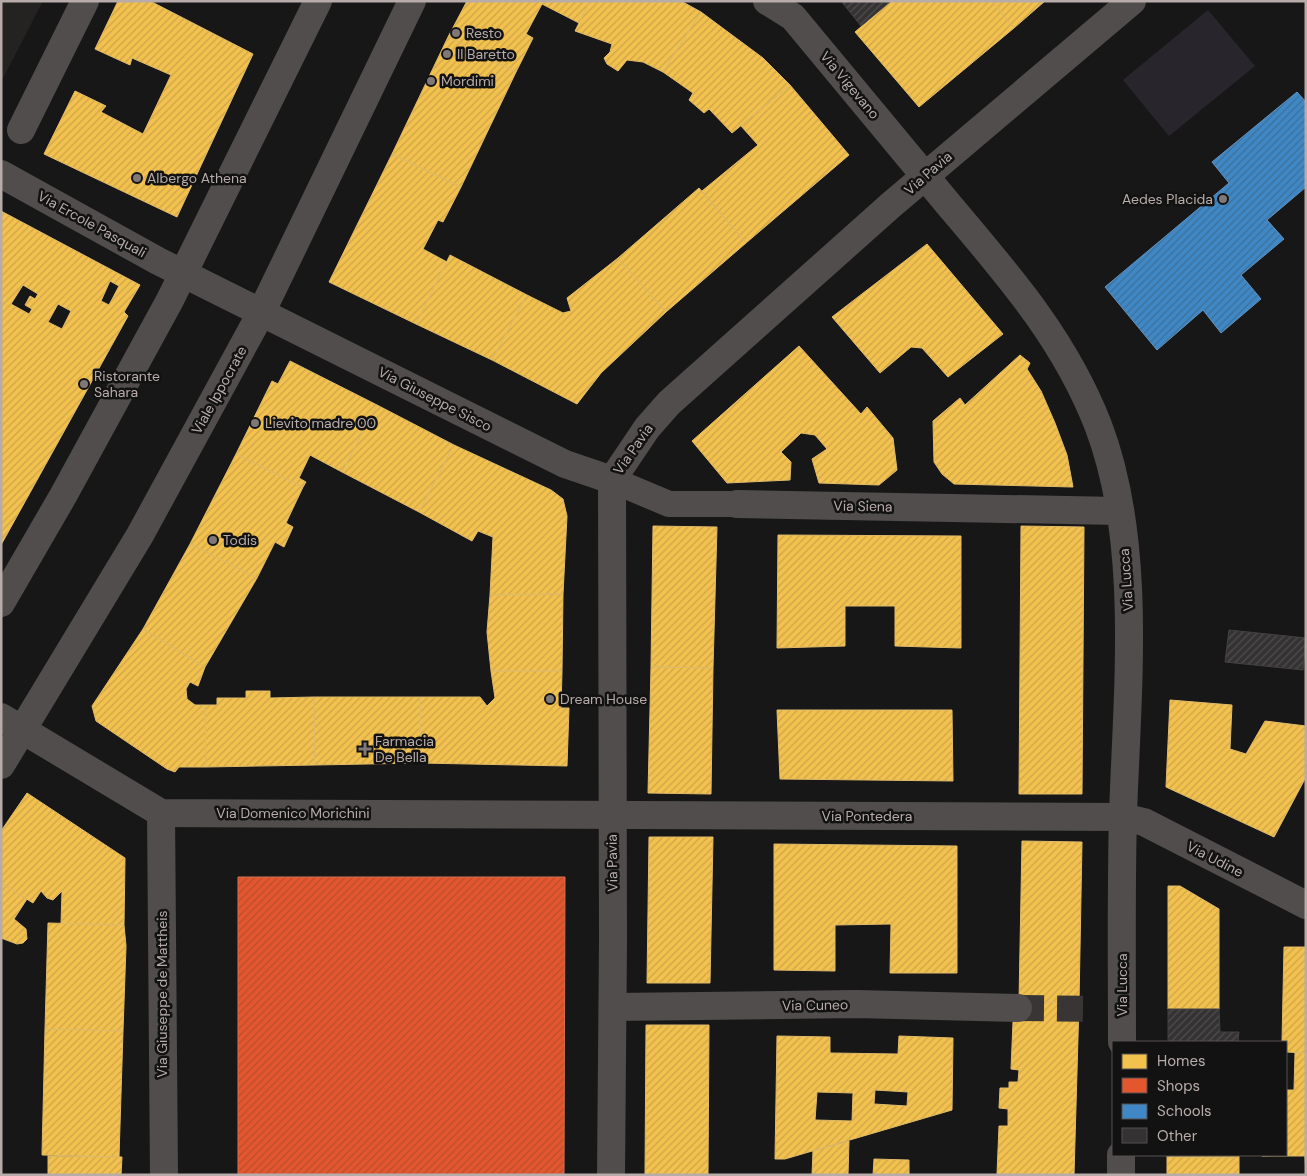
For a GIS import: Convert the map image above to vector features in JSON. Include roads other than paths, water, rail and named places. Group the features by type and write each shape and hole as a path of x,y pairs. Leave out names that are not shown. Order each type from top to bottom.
{"street":[{"path":"21,130 85,1"},
{"path":"1,603 72,479 183,273 318,1"},
{"name":"Viale Ippocrate","path":"1,765 12,724 140,535 261,313 412,1"},
{"name":"Via Vigevano","path":"768,1 793,16 926,176"},
{"name":"Via Pavia","path":"611,1175 613,1007 612,480 642,435 669,403 747,331 1132,1"},
{"name":"Via Ercole Pasquali","path":"1,174 261,313"},
{"name":"Via Lucca","path":"926,176 1033,306 1053,337 1078,381 1098,426 1113,476 1119,510 1129,611 1123,817 1122,1041"},
{"name":"Via Giuseppe Sisco","path":"261,313 565,464 612,480"},
{"name":"Via Siena","path":"612,480 669,504 1119,510"},
{"path":"12,724 161,812"},
{"name":"Via Domenico Morichini","path":"161,812 612,815"},
{"name":"Via Giuseppe de Mattheis","path":"161,812 164,1175"},
{"name":"Via Pontedera","path":"612,815 1123,817"},
{"name":"Via Udine","path":"1123,817 1144,822 1306,905"},
{"name":"Via Cuneo","path":"613,1007 856,1004 1018,1008"},
{"path":"1121,1156 1121,1175"}],"tunnel":[{"path":"1018,1008 1093,1009"}],"place":[{"name":"Resto","path":"456,33"},
{"name":"Il Baretto","path":"447,54"},
{"name":"Mordimi","path":"431,81"},
{"name":"Albergo Athena","path":"137,178"},
{"name":"Aedes Placida","path":"1223,199"},
{"name":"Ristorante Sahara","path":"84,384"},
{"name":"Lievito madre 00","path":"255,423"},
{"name":"Todis","path":"213,540"},
{"name":"Dream House","path":"550,699"},
{"name":"Farmacia De Bella","path":"365,749"}]}
